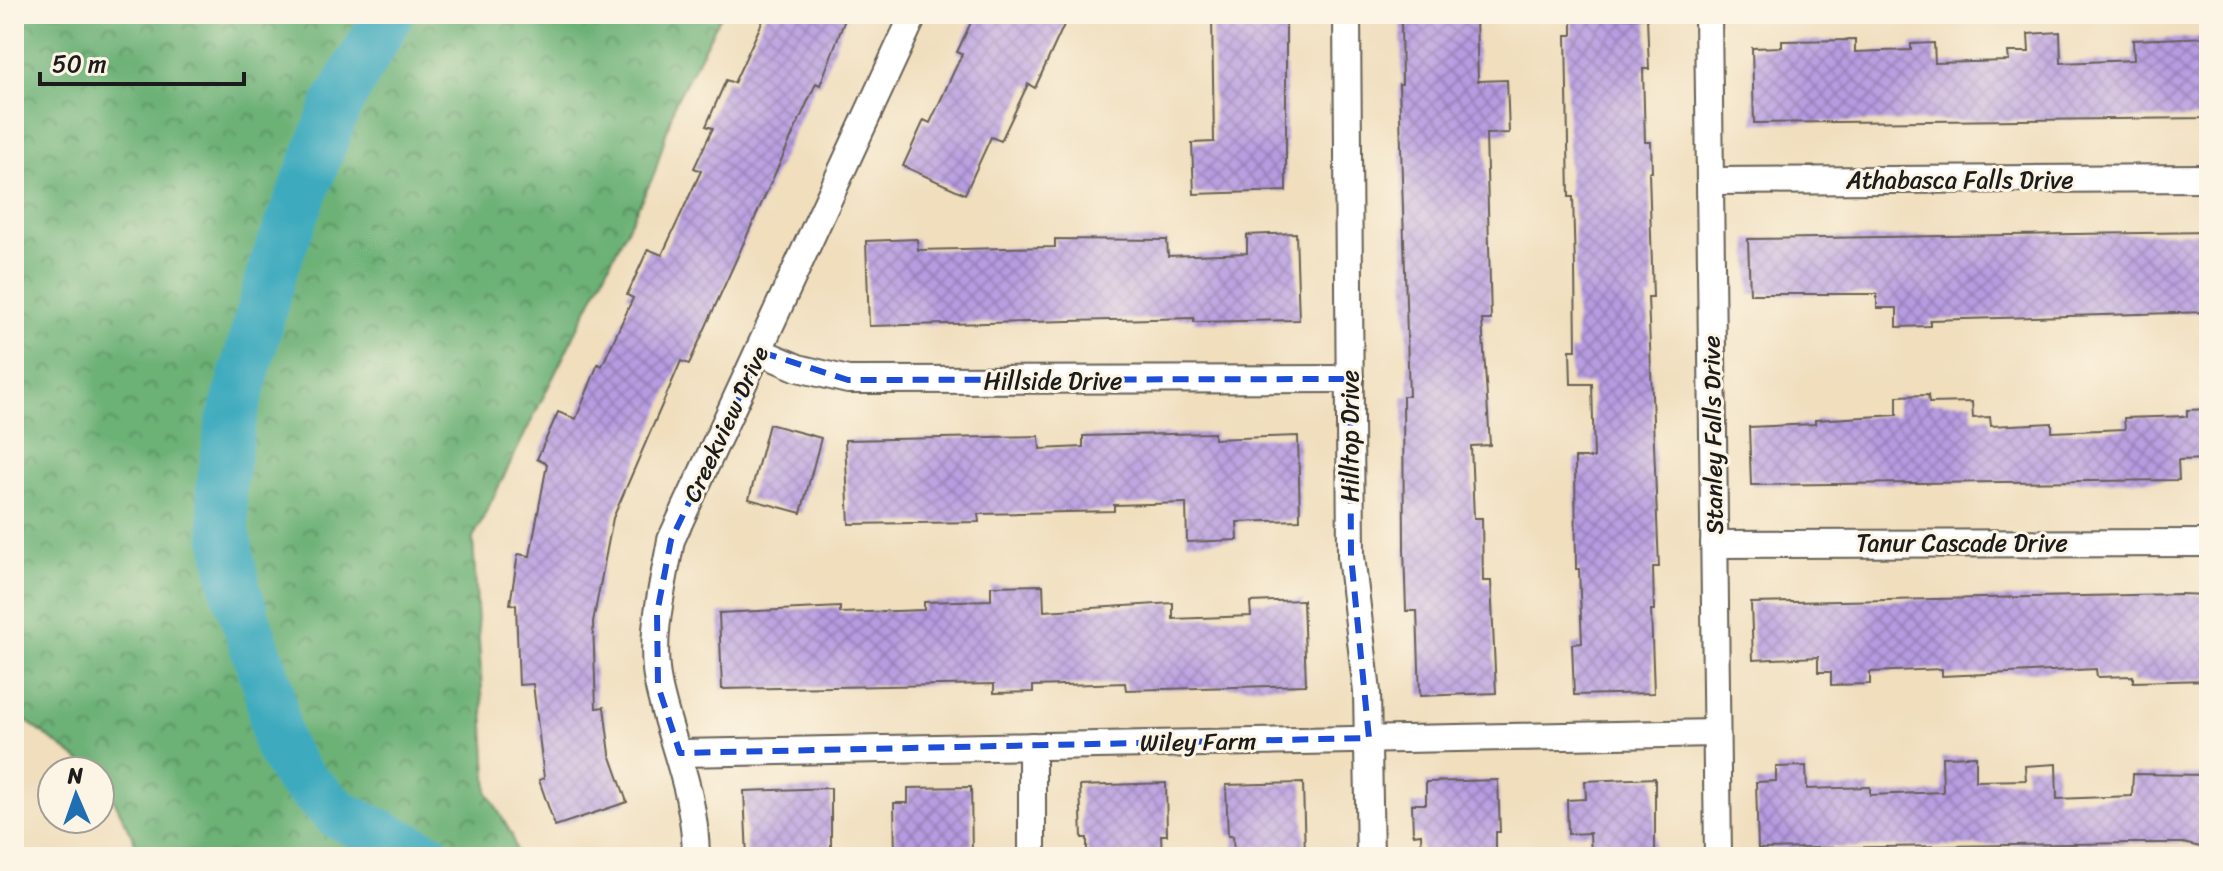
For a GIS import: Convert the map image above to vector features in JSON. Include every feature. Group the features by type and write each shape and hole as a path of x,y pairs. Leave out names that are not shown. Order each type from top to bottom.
{"street":[{"name":"Creekview Drive","path":"696,857 695,818 680,753 658,686 657,613 671,540 761,352 914,14"},
{"name":"Hilltop Drive","path":"1347,14 1351,556 1367,692 1370,857"},
{"name":"Stanley Falls Drive","path":"1708,14 1718,857"},
{"name":"Athabasca Falls Drive","path":"1710,181 2209,178"},
{"name":"Hillside Drive","path":"761,352 798,368 848,380 1350,379"},
{"name":"Tanur Cascade Drive","path":"1714,544 2209,543"},
{"name":"Wiley Farm","path":"680,753 1716,733"},
{"path":"1032,746 1032,857"}],"highlighted area":[{"path":"761,352 848,380 1350,379 1351,556 1369,738 680,753 658,686 657,613 671,540"}],"green space":[{"path":"14,14 722,14 675,103 654,175 473,538 488,793 512,835 517,857 142,857 116,804 116,755 72,755 14,712"}],"building":[{"path":"766,14 847,14 820,85 816,83 689,364 681,361 613,518 593,622 596,708 604,707 610,754 627,802 555,826 539,780 544,778 533,684 519,685 516,605 510,604 518,554 530,556 547,464 537,459 558,412 576,419 598,364 602,366 633,298 627,295 648,249 662,255 701,171 694,168 713,128 706,126 726,80 734,83"},
{"path":"975,14 1069,14 1035,88 1028,84 1001,141 991,137 965,194 903,166 924,120 930,123 962,54 957,52"},
{"path":"1286,14 1286,191 1194,194 1192,143 1214,142 1212,17"},
{"path":"1647,17 1649,69 1643,69 1645,142 1651,142 1652,172 1649,172 1653,297 1648,297 1659,567 1653,567 1654,610 1651,610 1654,693 1574,695 1572,644 1582,643 1579,569 1576,569 1575,458 1594,458 1592,384 1571,384 1570,350 1576,350 1575,268 1573,197 1569,197 1566,35 1572,35 1572,20"},
{"path":"1476,18 1478,81 1507,80 1509,133 1486,134 1491,320 1482,320 1490,445 1471,446 1474,518 1482,518 1483,581 1491,581 1496,693 1420,696 1417,611 1406,611 1404,549 1403,396 1409,396 1399,84 1402,84 1401,21"},
{"path":"2060,32 2061,63 2134,60 2133,40 2209,37 2209,118 1754,123 1752,48 1782,47 1782,41 1855,40 1855,52 1911,50 1911,44 1934,43 1935,63 2009,61 2008,52 2029,52 2028,34"},
{"path":"2209,232 2209,312 1930,320 1930,326 1897,327 1897,308 1877,308 1877,294 1750,294 1748,239"},
{"path":"1296,233 1299,320 1194,322 1194,318 869,326 866,241 917,239 918,250 1055,247 1055,239 1167,240 1168,256 1247,253 1247,235"},
{"path":"1928,395 1929,403 1972,402 1973,418 1990,417 1991,426 2052,423 2052,432 2125,429 2124,418 2187,416 2187,410 2209,409 2209,459 2178,460 2179,480 1751,485 1749,427 1897,415 1897,396"},
{"path":"769,424 821,438 801,513 749,499"},
{"path":"1214,433 1214,439 1298,436 1300,520 1237,522 1238,540 1187,542 1186,503 1114,505 1114,511 978,514 979,522 849,524 845,440 1039,436 1040,449 1083,447 1083,436"},
{"path":"1043,585 1044,611 1173,603 1173,619 1251,616 1250,602 1303,600 1306,685 1126,690 1125,683 1033,686 1033,692 994,693 994,684 722,689 719,613 840,607 840,613 924,610 924,602 991,600 991,586"},
{"path":"2209,595 2209,680 2133,682 2133,676 2097,677 2096,669 1942,676 1942,669 1870,672 1870,684 1831,685 1831,672 1818,672 1818,657 1753,660 1751,603"},
{"path":"1976,756 1976,781 2026,780 2025,766 2056,764 2057,799 2132,796 2133,774 2209,775 2209,849 2183,843 2132,843 1758,849 1756,782 1776,781 1776,767 1806,766 1807,789 1870,787 1870,795 1943,792 1942,757"},
{"path":"1655,778 1655,857 1591,857 1590,833 1568,834 1567,800 1586,799 1585,781"},
{"path":"1498,780 1500,832 1496,832 1496,857 1422,857 1421,834 1413,835 1412,804 1426,804 1426,782"},
{"path":"1166,783 1167,835 1161,835 1162,857 1087,857 1087,838 1082,838 1080,786"},
{"path":"1303,783 1305,857 1234,857 1233,836 1228,836 1226,785"},
{"path":"971,787 972,857 895,857 894,803 908,803 908,788"},
{"path":"831,788 831,857 747,857 744,791"}],"waterway":[{"path":"389,14 337,105 273,268 230,426 221,488 225,533 236,591 268,685 278,744 297,775 338,814 429,857"}]}
